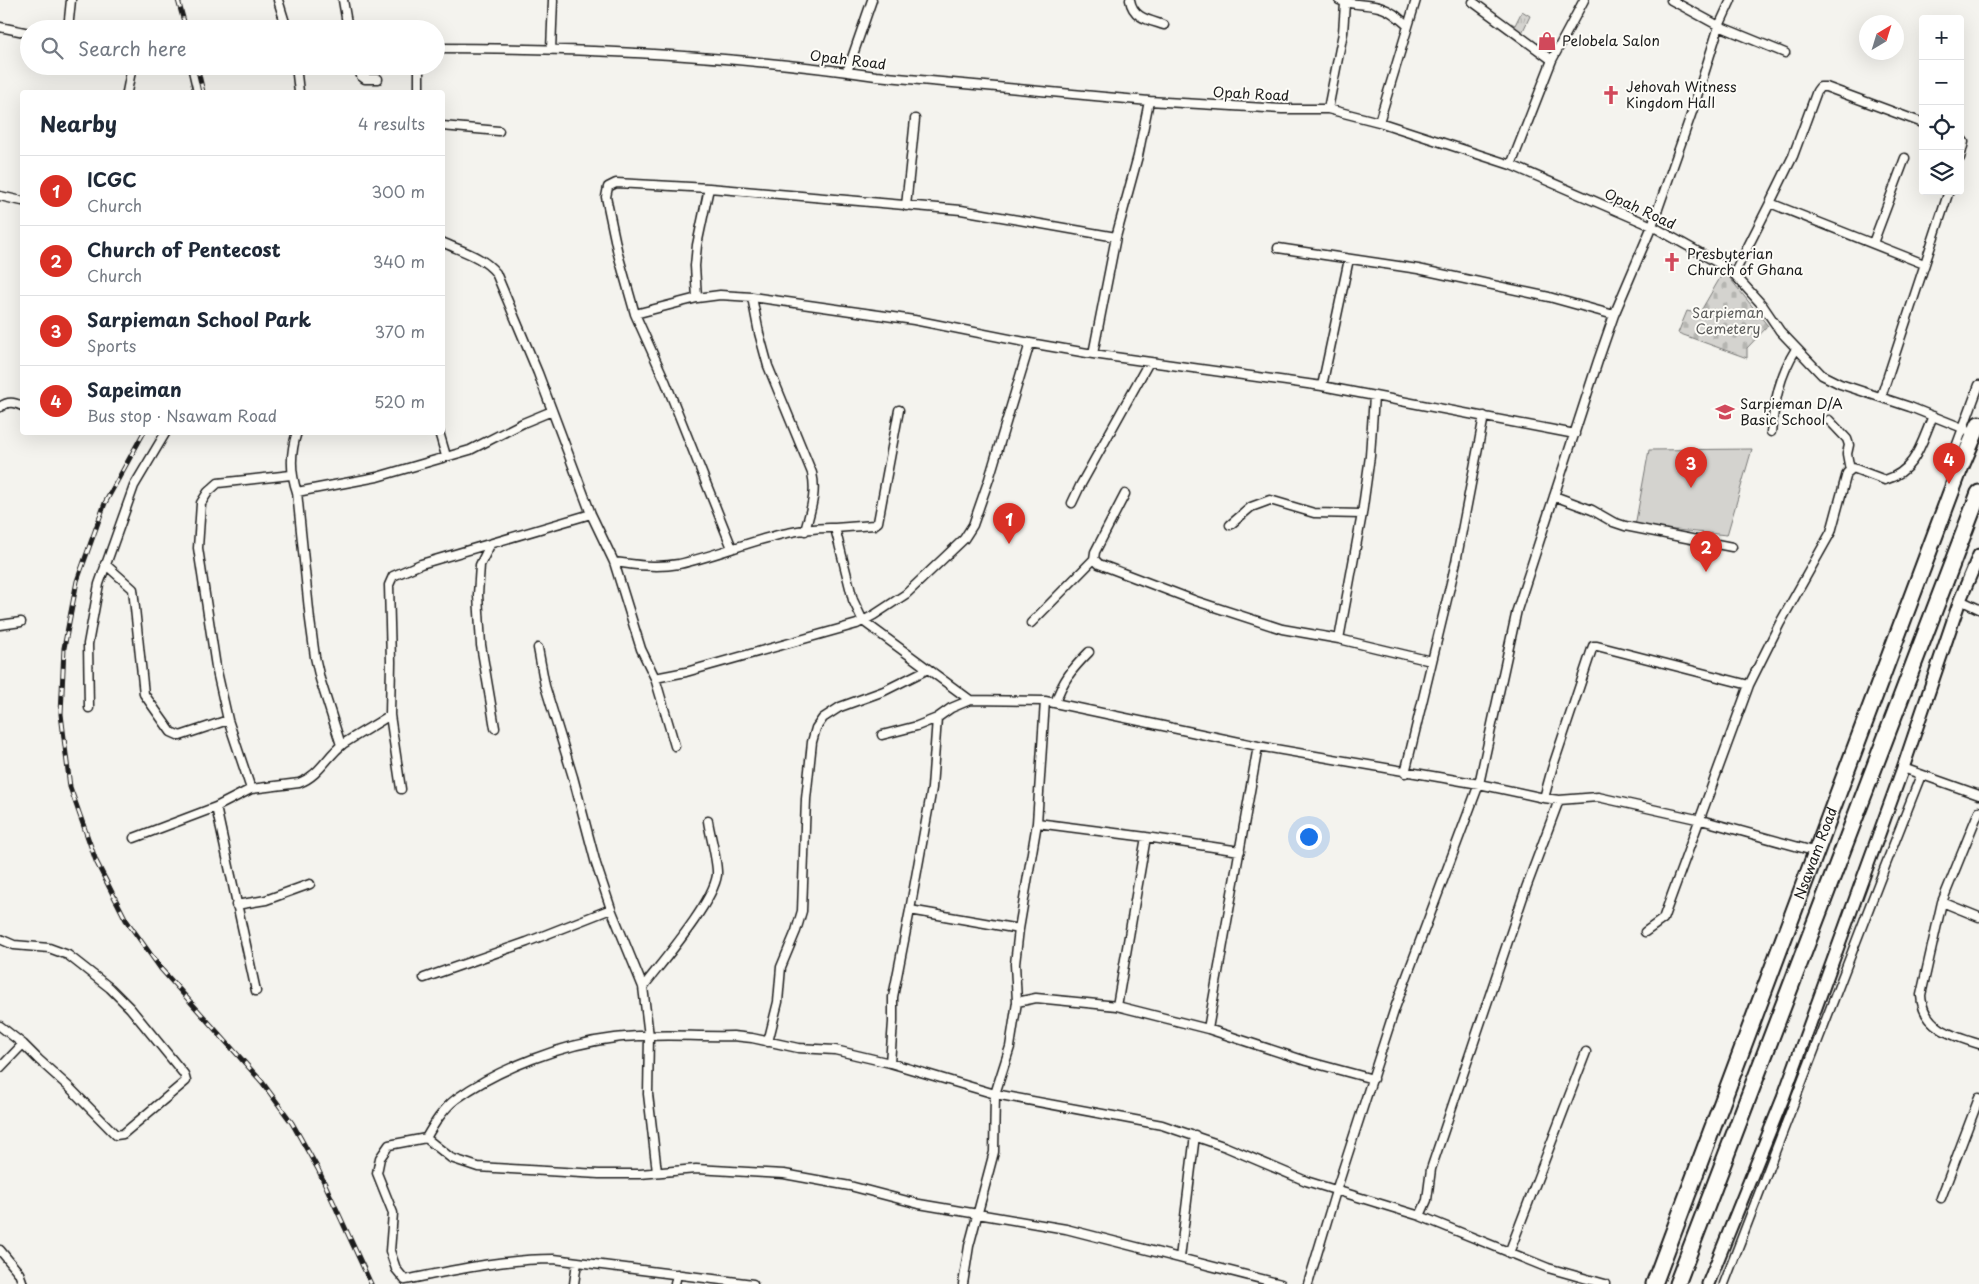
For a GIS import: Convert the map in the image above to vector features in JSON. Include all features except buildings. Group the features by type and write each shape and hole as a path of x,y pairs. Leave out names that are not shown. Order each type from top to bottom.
{"highway":[{"name":"Nsawam Road","path":"1654,1284 1959,471 1972,429"},
{"name":"Nsawam Road","path":"1677,1284 1979,493"}],"main road":[{"path":"1708,1284 1783,1098 1902,768 1960,600 1979,556"}],"street":[{"path":"69,20 71,0"},
{"path":"278,0 284,20"},
{"path":"343,0 346,20"},
{"path":"551,50 553,0"},
{"path":"847,72 872,0"},
{"path":"1130,0 1132,10 1139,16 1164,25"},
{"path":"1379,122 1416,0"},
{"path":"1511,165 1552,60 1584,0"},
{"path":"1671,0 1719,26 1785,54"},
{"path":"1308,1284 1395,1008 1479,784 1517,610 1554,496 1614,315 1652,226 1692,112 1719,26 1731,0"},
{"path":"1328,109 1343,33 1342,1 1381,7 1394,14 1407,25"},
{"path":"1473,2 1552,60"},
{"path":"0,27 20,31"},
{"name":"Opah Road","path":"445,48 668,54 876,76 1149,101 1282,109 1328,109 1379,122 1511,165 1652,226 1734,274 1763,306 1780,331 1822,375 1840,384 1972,429"},
{"path":"127,90 130,75"},
{"path":"194,75 198,90"},
{"path":"297,75 299,90"},
{"path":"361,75 365,79 378,79"},
{"path":"419,75 419,90"},
{"path":"1734,274 1793,156 1820,87 1826,87 1919,122"},
{"path":"1093,354 1116,237 1138,156 1149,101"},
{"path":"906,206 915,119"},
{"path":"445,126 499,131"},
{"path":"1872,243 1905,158"},
{"path":"732,548 666,382 635,314 618,254 606,197 608,187 616,183 709,188 961,210 1116,237"},
{"path":"697,298 696,246 709,188"},
{"path":"1882,397 1948,195"},
{"path":"0,196 20,201"},
{"path":"1770,203 1924,264"},
{"path":"445,243 482,260 496,273 591,514 614,562 642,648 655,678 675,746"},
{"path":"1278,248 1418,269 1550,297 1614,315"},
{"path":"1322,386 1349,259"},
{"path":"635,314 697,298 720,295 752,298 914,320 1093,354 1322,386 1575,434"},
{"path":"752,298 768,366 814,483 814,496 805,530"},
{"path":"655,678 740,657 863,621 906,594 964,539 973,525 990,479 1030,343"},
{"path":"1771,432 1784,367 1796,349"},
{"path":"1072,503 1149,362"},
{"path":"1972,429 1979,385"},
{"path":"1339,639 1362,514 1370,456 1374,396"},
{"path":"0,408 4,404 13,402 20,405"},
{"path":"614,562 644,566 678,564 805,530 874,525 878,522 899,410"},
{"path":"297,492 377,477 470,450 523,423 552,411"},
{"path":"1405,773 1456,562 1472,467 1484,416"},
{"path":"1645,932 1663,919 1749,685 1780,623 1830,532 1847,473 1854,468 1885,480 1902,473 1913,463 1933,416"},
{"path":"1828,420 1847,439 1850,470"},
{"path":"89,708 88,644 99,584 134,486 164,435"},
{"path":"296,435 291,458 291,475 297,492 315,657 341,745"},
{"path":"440,435 446,456"},
{"path":"251,789 228,720 216,667 198,548 201,503 208,492 218,483 291,475"},
{"path":"1031,622 1094,559 1095,552 1125,494"},
{"path":"1554,496 1592,510 1613,522 1625,526 1732,547"},
{"path":"1230,525 1251,506 1270,500 1314,514 1362,514"},
{"path":"401,789 390,715 389,585 393,576 421,564 472,548 490,545 591,514"},
{"path":"835,528 853,600 863,621 970,700"},
{"path":"490,545 480,565 478,595 481,645 495,728"},
{"path":"1094,559 1099,564 1196,601 1282,629 1339,639 1431,660"},
{"path":"105,564 133,589 144,694 171,732 180,736 228,720"},
{"path":"1960,600 1979,609"},
{"path":"0,625 21,622"},
{"path":"1544,798 1593,646 1749,685"},
{"path":"538,648 550,703 573,777 596,864 611,909 644,987 649,1036 648,1094 657,1172"},
{"path":"1055,703 1062,684 1071,670 1089,652"},
{"path":"768,1042 778,1002 781,967 802,911 806,800 812,742 816,728 823,718 840,707 884,691 928,669"},
{"path":"882,735 917,726 937,718 951,708 970,700 1045,701 1258,746 1405,773 1479,784 1544,798 1559,800 1598,797 1700,820 1817,852"},
{"path":"964,1284 969,1246 994,1152 995,1094 1010,1047 1017,1002 1015,964 1036,823 1045,701"},
{"path":"134,838 216,807 251,789 299,783 307,780 314,776 341,745 390,715"},
{"path":"890,1063 893,1022 892,997 932,788 937,718"},
{"path":"1208,1029 1258,746"},
{"path":"1902,768 1979,795"},
{"path":"1724,1284 1791,1113 1839,981 1921,775"},
{"path":"1420,1216 1427,1200 1430,1169 1526,888 1559,800"},
{"path":"216,807 256,991"},
{"path":"1979,811 1942,902 1921,995 1921,1007 1929,1020 1955,1037 1979,1044"},
{"path":"644,987 704,906 714,885 717,873 708,821"},
{"path":"1036,823 1240,851"},
{"path":"1117,1006 1146,837"},
{"path":"236,904 266,900 310,884"},
{"path":"1942,902 1979,917"},
{"path":"424,978 527,942 611,909"},
{"path":"910,910 1019,929"},
{"path":"0,939 14,945 50,948 68,955 110,988 130,1008 184,1074 186,1080 120,1136 116,1135 24,1044 0,1026"},
{"path":"1017,1002 1036,998 1117,1006 1208,1029 1306,1061 1373,1079"},
{"path":"753,1284 554,1260 521,1260 484,1264 405,1282 396,1269 390,1251 393,1213 376,1173 380,1158 389,1145 426,1138 437,1120 456,1099 495,1076 537,1057 582,1043 616,1038 733,1036 798,1048 835,1050 890,1063 995,1094 1154,1123 1195,1135 1306,1181 1420,1216 1548,1268 1605,1284"},
{"path":"0,1068 24,1044"},
{"path":"1509,1253 1586,1052"},
{"path":"1941,1198 1979,1098"},
{"path":"1180,1258 1195,1135"},
{"path":"426,1138 451,1158 478,1167 600,1174 696,1169 784,1174 850,1186 919,1204 1066,1229 1281,1284"},
{"path":"0,1250 19,1273 23,1284"},
{"path":"574,1284 577,1262"},
{"path":"675,1284 677,1274"}],"green space":[{"path":"1522,11 1530,16 1522,33 1509,25 1511,23 1515,25"},
{"name":"Sarpieman Cemetery","path":"1724,271 1768,326 1747,348 1747,358 1678,333 1687,311 1699,314"},
{"path":"1752,449 1727,535 1635,526 1649,450"}],"railway":[{"path":"178,0 184,20"},
{"path":"199,75 203,90"},
{"path":"142,435 105,503 77,581 64,648 61,714 70,787 96,861 126,920 161,969 262,1082 292,1123 318,1169 371,1284"}],"place":[{"name":"Pelobela Salon","path":"1547,41"},
{"name":"Jehovah Witness Kingdom Hall","path":"1611,95"},
{"name":"Presbyterian Church of Ghana","path":"1672,262"},
{"name":"Sarpieman D/A Basic School","path":"1725,412"},
{"name":"Sapeiman","path":"1949,484"},
{"name":"Sarpieman School Park","path":"1691,488"},
{"name":"ICGC","path":"1009,544"},
{"name":"Church of Pentecost","path":"1706,572"}]}
